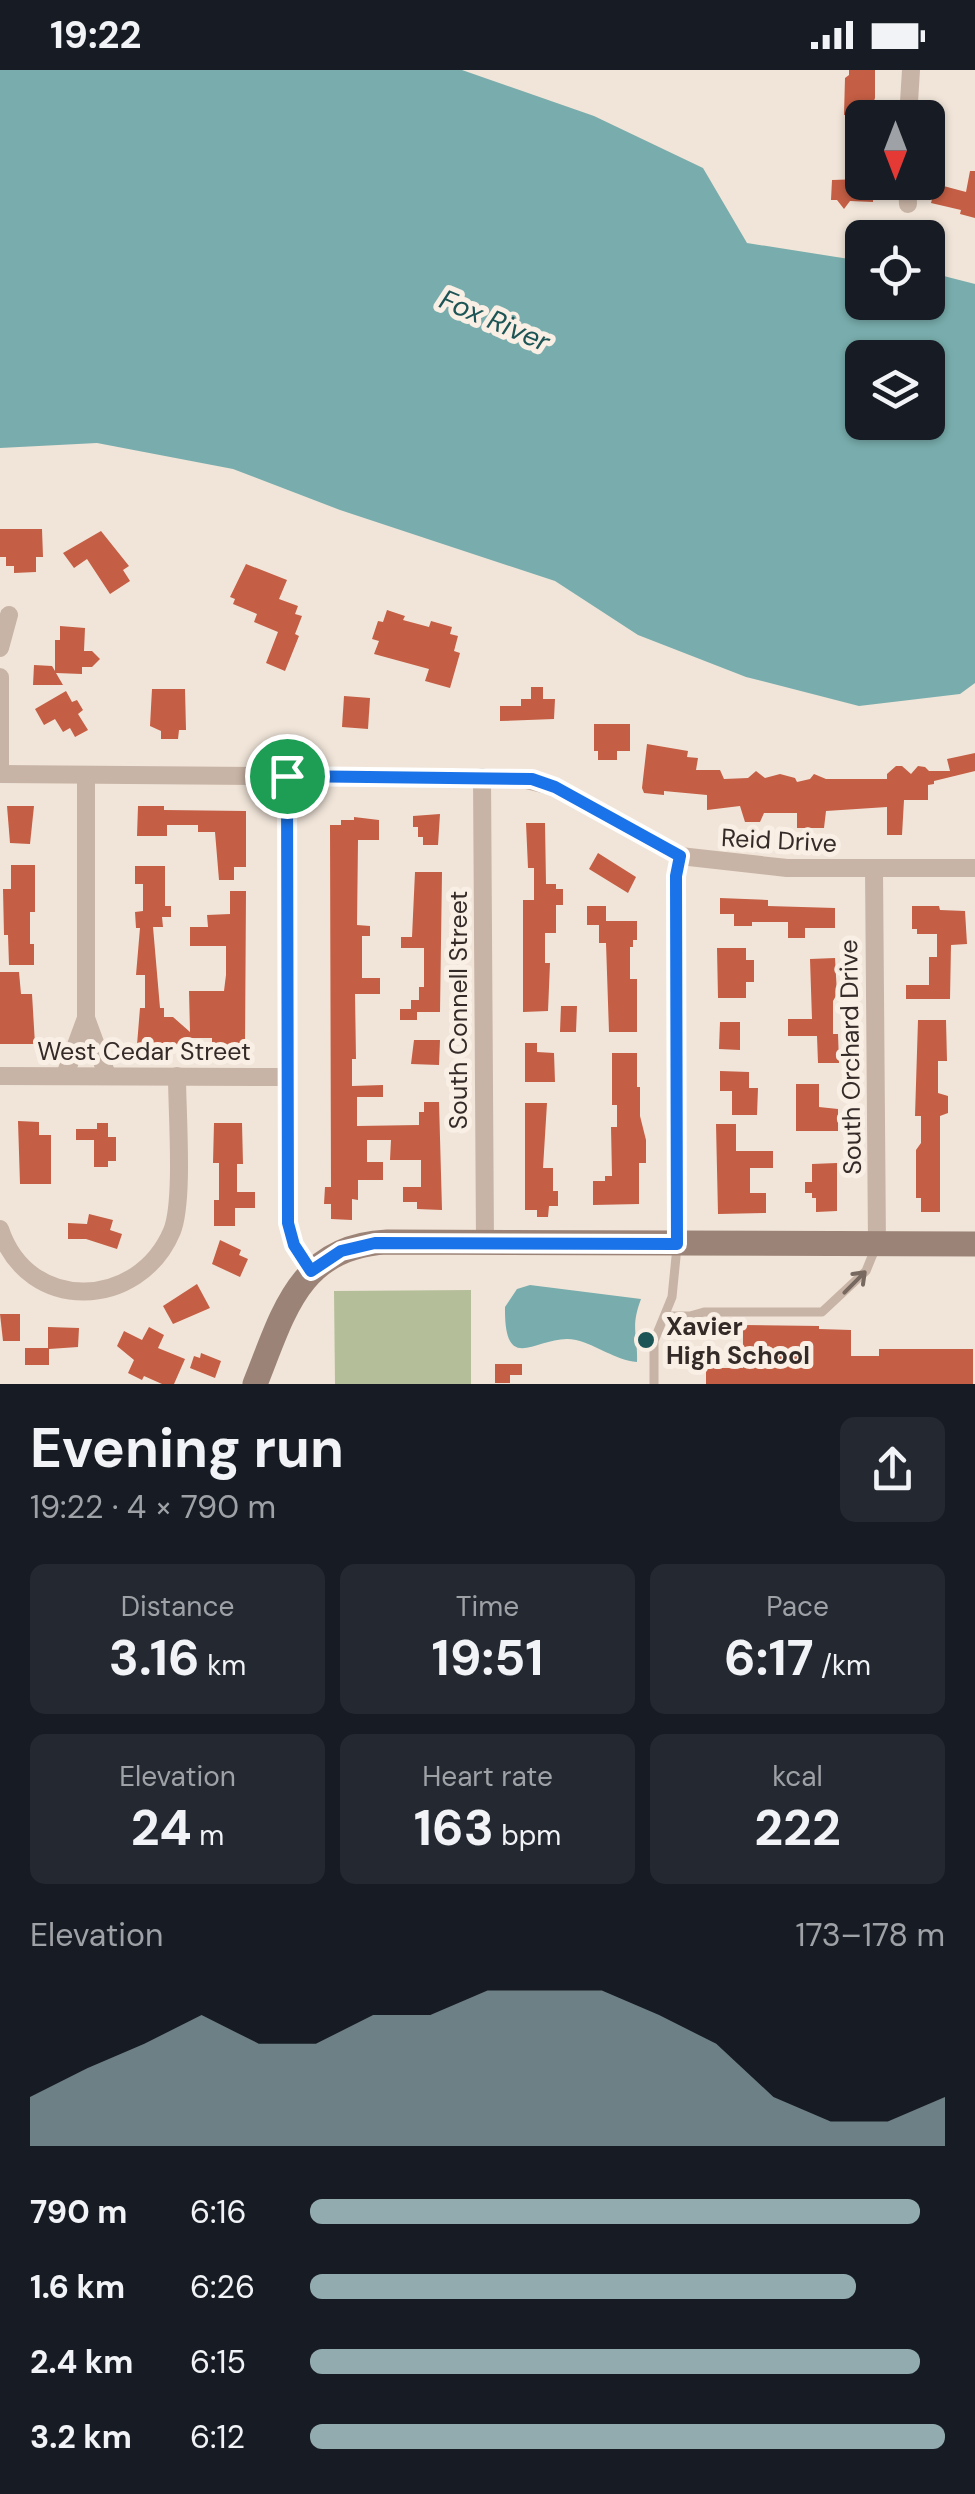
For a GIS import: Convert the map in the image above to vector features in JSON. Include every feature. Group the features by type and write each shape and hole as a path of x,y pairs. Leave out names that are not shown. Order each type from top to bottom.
{"main road":[{"path":"254,1384 300,1283 329,1257 365,1244 975,1244"}],"street":[{"path":"909,100 911,70"},
{"path":"908,200 908,204"},
{"path":"0,648 8,616"},
{"path":"0,678 0,774"},
{"name":"Reid Drive","path":"0,774 482,777 542,782 680,856 760,866 975,868"},
{"path":"65,1076 86,1018 86,775"},
{"path":"287,776 289,1230 301,1259 311,1271"},
{"name":"South Connell Street","path":"482,777 485,1242"},
{"path":"677,1244 676,876 680,856"},
{"name":"South Orchard Drive","path":"874,869 877,1245"},
{"path":"86,1018 107,1075"},
{"name":"West Cedar Street","path":"0,1076 288,1077"},
{"path":"0,1229 19,1262 49,1284 92,1292 136,1278 156,1259 175,1223 177,1076"}],"lane":[{"path":"654,1384 654,1341 672,1296 677,1244"},
{"path":"665,1316 704,1312 822,1312 866,1271 877,1245"}],"green space":[{"path":"471,1290 471,1384 335,1384 334,1291"}],"water":[{"name":"Fox River","path":"0,70 462,70 594,116 703,168 747,243 845,258 845,320 945,320 945,276 975,284 975,683 960,694 859,706 746,677 638,635 555,581 340,510 233,469 97,443 0,448"},
{"path":"530,1285 641,1299 635,1325 637,1362 576,1340 562,1339 526,1348 510,1342 505,1307 517,1289"}],"building":[{"path":"849,70 875,70 875,98 845,100 844,115 845,78"},
{"path":"970,171 975,171 975,218 960,214 961,210 931,203 945,200 945,186 966,192"},
{"path":"832,180 845,180 845,200 873,202 850,201 844,209 837,200 831,200"},
{"path":"0,529 42,529 43,557 36,557 36,572 14,573 14,566 6,566 6,557 0,557"},
{"path":"101,531 129,566 123,570 130,581 110,594 87,559 74,568 63,553"},
{"path":"246,564 287,580 279,599 298,606 295,614 302,616 295,634 299,636 285,671 266,663 278,632 254,622 257,614 233,604 235,599 230,597"},
{"path":"387,610 405,616 403,620 429,627 431,621 452,627 450,634 458,636 454,651 460,653 450,688 425,681 429,669 374,654 379,641 372,639"},
{"path":"60,626 85,628 84,651 92,651 100,659 92,667 82,667 82,674 56,673 63,685 33,685 34,665 52,666 55,671 55,640 60,640"},
{"path":"531,687 543,687 543,699 555,699 554,719 500,721 500,706 521,706 521,699 531,699"},
{"path":"152,689 185,689 186,730 179,730 178,739 161,739 161,731 150,726"},
{"path":"66,691 83,710 78,714 88,730 75,737 70,728 63,732 55,719 44,725 35,709"},
{"path":"344,696 370,698 368,729 342,727"},
{"path":"594,724 630,724 630,751 617,751 617,760 598,760"},
{"path":"647,744 688,751 687,757 698,758 696,770 720,770 724,779 748,778 756,771 765,778 780,774 797,782 814,774 826,779 887,779 896,766 911,774 918,766 929,771 950,771 947,759 975,753 975,771 934,781 928,785 928,800 904,800 902,835 887,835 887,807 826,811 824,828 797,828 797,813 764,813 760,822 745,822 740,806 707,810 707,795 644,793"},
{"path":"7,806 34,806 30,844 10,843"},
{"path":"138,806 246,811 246,867 234,867 234,880 219,880 215,832 198,832 198,825 167,825 167,836 137,836"},
{"path":"440,814 438,845 423,845 418,827 413,827 413,816"},
{"path":"341,820 379,820 379,840 358,840 357,925 370,926 370,936 362,936 362,978 380,978 380,994 355,994 356,1059 352,1059 352,1086 383,1085 383,1097 357,1097 357,1126 419,1125 424,1102 439,1102 442,1210 417,1209 417,1202 403,1202 403,1187 421,1187 421,1160 390,1160 391,1140 367,1140 367,1162 383,1162 383,1180 358,1180 358,1200 352,1199 352,1220 331,1219 331,1204 324,1204 325,1187 331,1187 330,825 341,825"},
{"path":"526,823 545,823 546,884 563,889 563,905 556,905 556,933 545,933 545,963 550,963 548,1011 523,1012 523,900 534,900 534,868 528,868"},
{"path":"598,853 636,877 628,893 589,869"},
{"path":"11,865 35,865 35,912 30,912 34,965 9,965 3,889 11,889"},
{"path":"135,866 165,866 165,906 171,906 171,917 162,917 163,927 153,927 160,1008 164,1008 164,1017 173,1017 190,1032 189,991 224,991 226,946 190,946 190,927 208,927 207,915 230,914 230,891 246,891 245,1047 212,1046 212,1038 183,1038 183,1046 137,1045 140,1008 145,1008 145,975 136,975 140,928 136,928 135,912 143,911 143,884 135,884"},
{"path":"415,872 442,872 440,1012 417,1012 417,1020 400,1020 400,1009 411,1009 411,1000 419,1000 419,987 424,987 424,948 401,948 401,937 412,937"},
{"path":"720,898 768,900 768,906 835,908 835,928 805,928 805,938 788,938 788,922 734,926 734,914 720,914"},
{"path":"587,906 606,906 606,921 637,921 637,940 630,947 630,979 637,979 637,1032 609,1032 606,943 599,943 599,925 587,925"},
{"path":"912,906 965,911 967,944 951,945 950,999 906,999 906,985 929,985 929,957 937,957 937,934 917,934 917,929 912,929"},
{"path":"717,948 746,948 746,960 754,960 754,982 746,982 746,998 718,998"},
{"path":"835,958 833,1034 838,1034 839,1063 818,1063 817,1036 788,1036 788,1019 812,1019 810,959"},
{"path":"0,972 19,972 21,994 32,994 35,1044 0,1044"},
{"path":"561,1006 577,1006 576,1032 560,1032"},
{"path":"918,1020 946,1020 947,1061 938,1061 938,1093 948,1096 948,1113 940,1116 940,1212 921,1212 921,1198 916,1198 916,1150 921,1143 921,1116 915,1116"},
{"path":"720,1022 740,1022 740,1050 719,1049"},
{"path":"414,1040 440,1040 439,1065 411,1064"},
{"path":"525,1043 537,1043 537,1052 554,1053 555,1082 525,1082"},
{"path":"612,1053 637,1053 640,1116 646,1140 646,1163 639,1163 639,1204 593,1205 593,1181 605,1181 605,1176 612,1176 611,1127 617,1127 617,1105 612,1105"},
{"path":"720,1071 749,1072 749,1088 758,1088 757,1115 732,1115 732,1091 720,1091"},
{"path":"796,1084 819,1084 819,1107 838,1109 838,1131 796,1131"},
{"path":"525,1103 547,1103 543,1168 553,1168 553,1191 558,1191 558,1206 549,1206 548,1217 537,1217 537,1210 525,1210"},
{"path":"18,1121 39,1122 39,1135 51,1135 51,1184 20,1184"},
{"path":"97,1123 108,1123 108,1137 116,1137 116,1161 108,1161 108,1167 94,1167 94,1140 76,1140 76,1129 97,1129"},
{"path":"214,1123 242,1123 243,1164 237,1164 237,1192 255,1192 255,1208 235,1208 235,1226 214,1226 219,1163 213,1163"},
{"path":"716,1124 736,1124 736,1151 773,1151 773,1168 750,1168 750,1193 766,1193 766,1213 718,1214"},
{"path":"837,1163 837,1211 816,1212 816,1198 805,1193 805,1182 812,1182 812,1164"},
{"path":"89,1214 113,1220 110,1230 122,1234 117,1249 86,1239 68,1239 68,1223 87,1224"},
{"path":"220,1240 241,1250 239,1255 248,1259 240,1277 212,1264"},
{"path":"197,1284 210,1308 173,1324 163,1306"},
{"path":"0,1314 20,1314 20,1341 3,1341"},
{"path":"743,1325 851,1330 851,1356 879,1356 879,1349 973,1349 973,1384 706,1384 706,1368 743,1368"},
{"path":"48,1327 79,1328 78,1347 49,1349 49,1365 25,1365 25,1348 48,1348"},
{"path":"149,1327 164,1335 158,1348 185,1359 174,1384 162,1384 144,1376 142,1380 128,1373 134,1360 117,1346 124,1331 142,1340"},
{"path":"201,1353 221,1361 215,1378 190,1368 194,1356 200,1358"},
{"path":"495,1364 522,1364 522,1375 510,1375 510,1383 495,1383"}],"place":[{"name":"Xavier High School","path":"646,1340"}],"route":[{"path":"287,776 532,779 555,787 680,856 676,876 677,1244 375,1243 341,1251 311,1271 301,1259 288,1223 287,776"}]}
